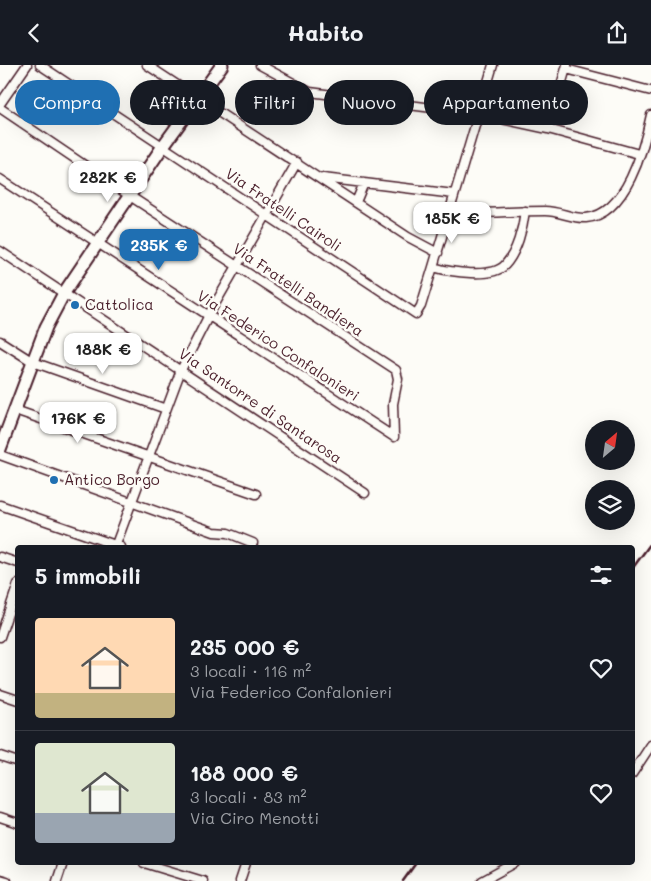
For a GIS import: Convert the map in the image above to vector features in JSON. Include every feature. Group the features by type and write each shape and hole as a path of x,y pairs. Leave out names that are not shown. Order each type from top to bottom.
{"main road":[{"path":"210,80 222,65"},
{"path":"0,449 46,327 64,293 177,125"}],"street":[{"path":"0,106 27,65"},
{"name":"Via Fratelli Cairoli","path":"40,65 416,314 421,306 434,267"},
{"path":"147,65 169,80"},
{"path":"260,65 310,92 424,106"},
{"path":"488,80 493,65"},
{"path":"548,129 566,67 651,91"},
{"name":"Via Fratelli Bandiera","path":"0,106 129,195 396,370 398,379 393,404 394,437"},
{"path":"449,214 548,211 584,219 598,217 610,210 628,186 651,115"},
{"path":"225,117 322,178 352,200 438,253"},
{"path":"474,125 434,267 451,272 490,273 505,266 522,232 525,211"},
{"path":"530,125 639,154"},
{"path":"119,545 148,457 181,370 237,265 297,163"},
{"path":"322,178 454,194"},
{"name":"Via Federico Confalonieri","path":"0,179 208,317 394,437"},
{"path":"352,200 360,182"},
{"name":"Via Santorre di Santarosa","path":"0,251 365,493"},
{"path":"0,341 33,362 166,409"},
{"path":"14,410 256,494"},
{"path":"0,455 214,532 228,533 253,543"},
{"path":"0,505 112,545"},
{"path":"0,557 15,562"},
{"path":"0,637 15,593"},
{"path":"0,694 15,699"},
{"path":"635,769 651,745"},
{"path":"0,756 15,761"},
{"path":"0,817 15,822"},
{"path":"57,881 62,865"},
{"path":"151,865 203,881"},
{"path":"240,881 245,865"},
{"path":"482,881 511,865"},
{"path":"0,879 7,881"}],"railway":[{"path":"635,565 651,543"},
{"path":"403,881 415,865"}],"place":[{"name":"Cattolica","path":"75,305"},
{"name":"Antico Borgo","path":"54,480"}]}
